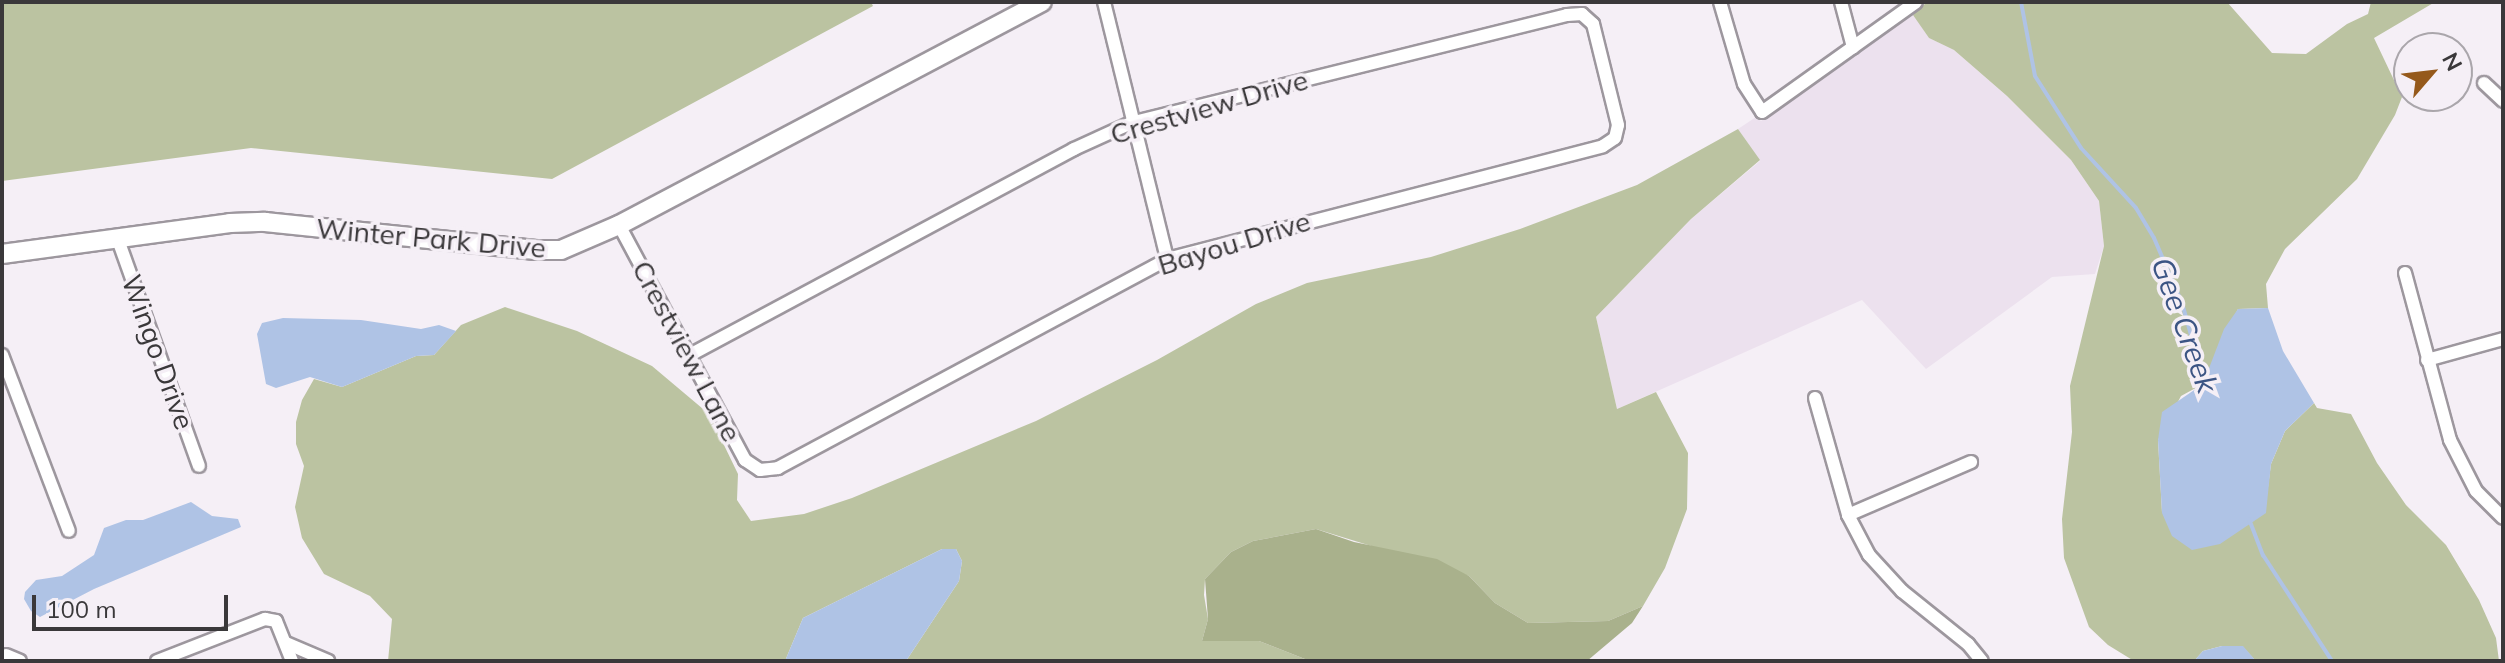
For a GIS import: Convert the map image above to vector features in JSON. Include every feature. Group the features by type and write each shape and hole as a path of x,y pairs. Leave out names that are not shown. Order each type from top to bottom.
{"street":[{"name":"Winter Park Drive","path":"2,254 117,237 265,222 561,250 619,225 1042,2"},
{"path":"1104,2 1131,123 1167,259"},
{"path":"1720,2 1744,84 1762,112 1916,2"},
{"path":"1841,2 1853,47"},
{"name":"Crestview Drive","path":"690,355 1060,157 1131,123 1582,14"},
{"name":"Bayou Drive","path":"760,470 778,468 1167,259 1603,146 1615,138 1618,125 1593,24 1582,14"},
{"path":"2484,83 2503,101"},
{"name":"Crestview Lane","path":"619,225 745,460 760,470"},
{"name":"Wingo Drive","path":"117,237 199,466"},
{"path":"2405,273 2450,440 2476,491 2503,518"},
{"path":"2427,360 2503,339"},
{"path":"2,355 69,531"},
{"path":"1815,398 1848,515 1869,555 1902,591 1968,644 1982,661"},
{"path":"1848,515 1971,462"},
{"path":"157,661 265,619 276,621 286,643 287,660"},
{"path":"286,643 328,661"},
{"path":"6,655 20,661"}],"shaded area":[{"path":"1926,3 1914,15 1929,38 1954,50 2007,96 2071,160 2099,201 2104,246 2095,274 2052,277 1926,369 1862,300 1617,409 1596,317 1691,219 1760,161 1738,129 1756,117 1761,121"}],"green space":[{"path":"2,2 871,2 873,6 552,179 251,148 2,181"},
{"path":"1927,2 2227,2 2272,53 2306,54 2347,24 2368,14 2371,2 2435,2 2374,38 2393,78 2395,115 2357,179 2285,249 2266,284 2268,308 2238,309 2203,384 2181,396 2158,440 2162,512 2268,487 2271,464 2285,431 2314,403 2317,408 2351,414 2377,463 2406,505 2446,545 2479,600 2496,638 2499,661 2256,661 2242,646 2222,646 2203,651 2194,661 2134,661 2108,645 2089,627 2064,558 2062,519 2072,432 2070,386 2104,246 2099,201 2071,160 2007,96 1954,50 1929,38 1913,15"},
{"path":"1738,129 1760,160 1691,219 1596,317 1617,409 1656,392 1688,453 1687,509 1665,568 1643,606 1608,621 1528,623 1495,603 1469,576 1316,529 1253,541 1231,552 1205,579 1204,595 1208,619 1202,641 1259,641 1310,661 906,661 959,581 962,561 956,549 942,549 803,618 785,661 388,661 392,619 370,596 324,574 302,538 295,507 304,466 296,444 296,422 302,400 314,379 342,387 416,356 434,355 461,325 505,307 577,331 652,366 709,414 738,474 737,500 751,521 804,514 852,498 1036,421 1157,360 1256,304 1307,283 1431,257 1520,229 1637,185"},
{"path":"1316,529 1354,542 1437,559 1469,576 1495,603 1528,623 1608,621 1643,606 1632,623 1587,661 1310,661 1259,641 1202,641 1208,619 1205,579 1231,552 1253,541"}],"water":[{"path":"2268,308 2283,351 2314,403 2285,431 2271,464 2266,513 2220,544 2192,550 2172,536 2162,513 2158,440 2162,412 2203,384 2224,329 2238,309"},
{"path":"283,318 361,320 421,329 439,325 456,331 434,355 416,356 342,387 310,377 276,388 266,384 257,334 262,323"},
{"path":"191,502 212,516 238,519 241,527 94,589 40,617 31,611 24,599 25,592 36,580 62,576 94,555 104,528 126,520 143,520"},
{"path":"942,549 956,549 962,561 959,581 906,661 785,661 803,618"},
{"path":"2222,646 2243,646 2256,661 2194,661 2203,651"}],"waterway":[{"name":"Gee Creek","path":"2021,2 2035,76 2081,148 2136,208 2154,238 2182,303 2205,385"},
{"name":"Gee Creek","path":"2249,519 2263,555 2332,661"}]}
